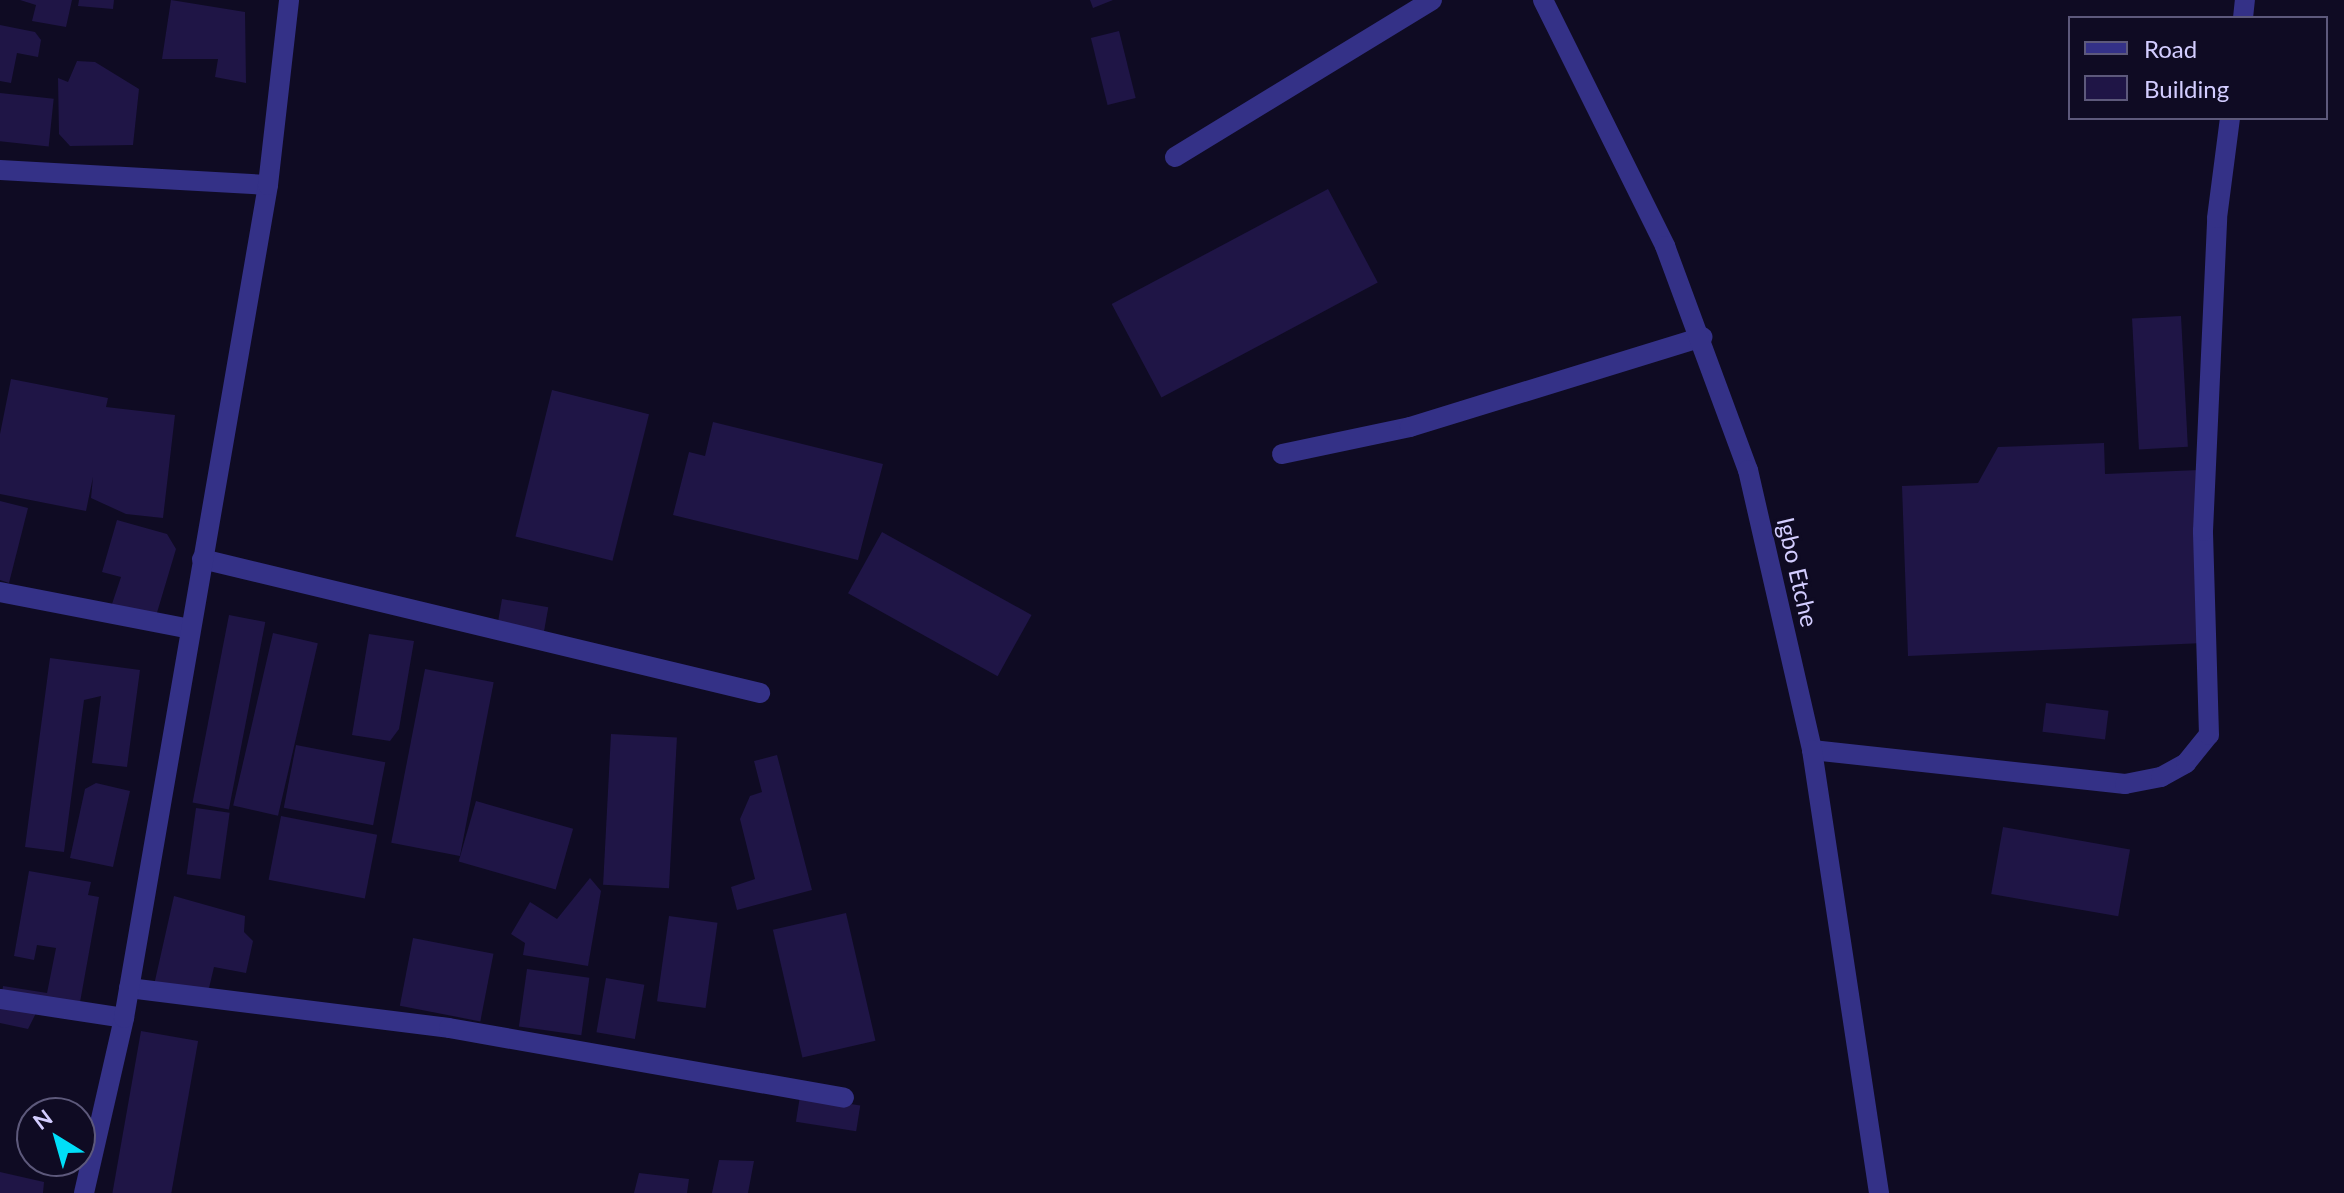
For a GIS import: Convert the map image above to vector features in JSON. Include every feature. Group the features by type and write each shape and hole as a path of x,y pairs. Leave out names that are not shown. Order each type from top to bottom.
{"street":[{"path":"84,1193 124,1018 268,185 289,0"},
{"path":"1175,157 1432,0"},
{"name":"Igbo Etche","path":"1543,0 1702,337 1748,470 1812,750 1879,1193"},
{"path":"1812,750 2125,784 2173,770 2209,735 2203,531 2217,218 2230,120"},
{"path":"0,170 268,185"},
{"path":"1282,454 1438,420 1702,337"},
{"path":"202,559 760,693"},
{"path":"0,592 190,629"},
{"path":"129,988 449,1028 844,1098"},
{"path":"0,999 124,1018"}],"building":[{"path":"20,0 72,0 66,27 32,21 36,5"},
{"path":"79,0 114,0 113,9 78,6"},
{"path":"171,0 245,12 246,83 215,77 218,59 162,59"},
{"path":"1090,0 1113,0 1093,8"},
{"path":"0,25 35,32 41,40 38,57 17,53 11,83 0,81"},
{"path":"1119,31 1136,98 1108,105 1091,38"},
{"path":"77,61 95,62 139,89 133,145 70,146 59,134 58,78 68,82"},
{"path":"0,93 54,99 49,146 0,141"},
{"path":"1328,189 1378,283 1161,398 1112,304"},
{"path":"2181,316 2188,447 2139,449 2132,319"},
{"path":"11,379 108,398 106,407 175,415 163,518 126,514 91,498 93,477 86,511 0,494 0,434"},
{"path":"552,390 649,414 612,561 515,537"},
{"path":"713,422 883,464 858,560 673,515 689,452 705,456"},
{"path":"2104,443 2105,474 2199,470 2204,643 1908,656 1902,486 1978,483 1998,447"},
{"path":"0,501 28,508 9,583 0,580"},
{"path":"117,520 167,534 176,549 156,616 112,604 121,577 102,572"},
{"path":"882,532 1032,615 998,676 848,593"},
{"path":"502,599 548,607 541,647 495,638"},
{"path":"229,615 265,622 229,810 193,802"},
{"path":"273,633 318,643 278,816 233,805"},
{"path":"369,634 414,641 399,729 390,741 352,735"},
{"path":"50,658 140,670 127,767 92,763 101,696 84,700 64,852 25,847"},
{"path":"425,669 494,682 460,856 391,843"},
{"path":"2046,703 2109,711 2105,739 2042,732"},
{"path":"611,734 677,737 669,888 603,885"},
{"path":"296,745 385,762 373,825 284,808"},
{"path":"777,755 812,890 737,910 731,887 755,879 740,819 750,796 762,792 754,761"},
{"path":"96,783 130,791 113,867 70,858 85,789"},
{"path":"476,801 573,829 556,889 459,862"},
{"path":"196,808 230,813 220,879 187,874"},
{"path":"281,816 377,835 365,899 269,880"},
{"path":"2003,827 2130,849 2118,916 1991,894"},
{"path":"29,871 91,882 88,895 99,897 77,1019 37,1011 28,1029 0,1023 0,1006 3,986 47,993 56,948 37,945 34,960 14,956"},
{"path":"590,878 601,891 588,966 523,955 525,943 511,934 530,902 557,919"},
{"path":"174,896 245,916 244,932 253,941 246,973 214,967 205,1005 152,994"},
{"path":"846,913 875,1041 802,1058 773,930"},
{"path":"669,916 718,923 706,1008 657,1001"},
{"path":"413,938 493,954 480,1021 400,1006"},
{"path":"527,969 589,978 581,1035 519,1026"},
{"path":"606,978 644,985 635,1039 596,1032"},
{"path":"141,1031 198,1041 171,1193 112,1193"},
{"path":"800,1096 860,1106 856,1131 796,1122"},
{"path":"719,1160 754,1161 748,1193 712,1193"},
{"path":"0,1172 44,1182 43,1193 0,1193"},
{"path":"639,1173 689,1179 687,1193 634,1193"}]}
